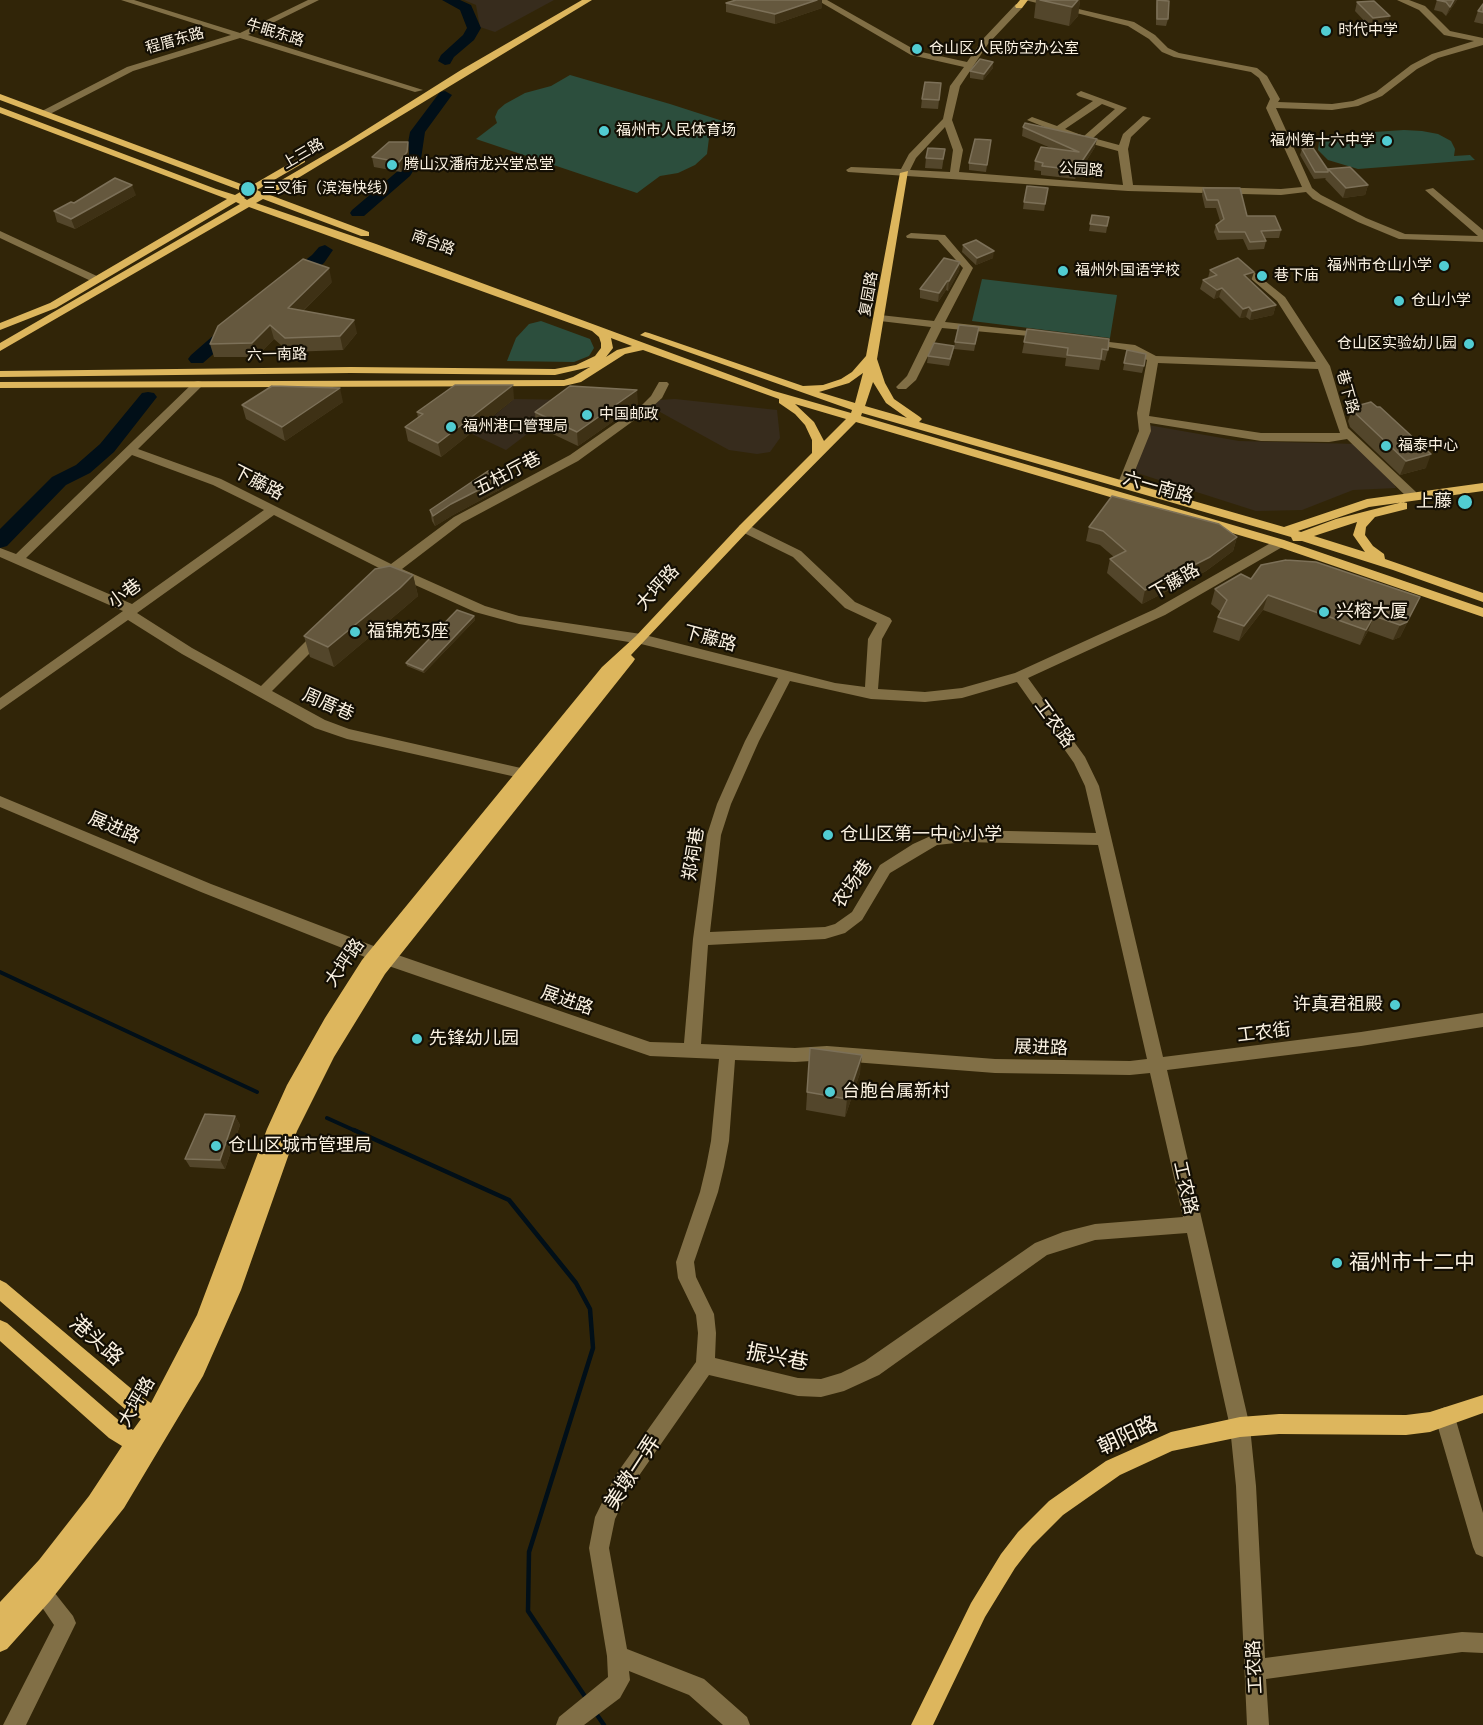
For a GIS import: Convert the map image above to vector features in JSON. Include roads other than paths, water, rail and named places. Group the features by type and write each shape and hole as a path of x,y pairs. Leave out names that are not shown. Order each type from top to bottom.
{"main road":[{"path":"352,130 573,0"},
{"name":"上三路","path":"0,348 348,145 474,66 588,0"},
{"name":"南台路","path":"0,97 390,243 857,413"},
{"name":"南台路","path":"0,110 234,198 587,324 770,393 857,413"},
{"name":"上三路","path":"0,337 95,279 343,136"},
{"name":"复园路","path":"857,413 865,395 873,356 905,173"},
{"path":"0,327 52,306"},
{"name":"六一南路","path":"0,374 351,370 555,372 595,362 607,348 606,339 587,324"},
{"name":"六一南路","path":"0,385 564,383 577,380 621,352 646,346"},
{"path":"793,388 809,389 837,385 856,374 873,356"},
{"path":"873,356 879,383 890,402 906,414 943,432"},
{"path":"770,393 799,412 810,424 818,440 818,453"},
{"name":"六一南路","path":"857,413 943,432 1124,483 1282,537 1483,613"},
{"name":"六一南路","path":"857,413 1265,539 1282,537"},
{"name":"大坪路","path":"0,1617 61,1548 114,1479 143,1448 160,1419 196,1369 223,1311 282,1129 299,1092 333,1043 381,956 528,775 619,672 641,639 662,614 857,413"},
{"path":"1282,537 1367,503 1483,487"},
{"path":"1301,537 1340,522 1413,504 1483,496"},
{"path":"1371,514 1360,526 1361,541 1374,553 1398,567"},
{"path":"1282,537 1301,537 1398,567 1483,598"},
{"name":"港头路","path":"0,1289 121,1393 160,1419"},
{"path":"0,1329 116,1431 143,1448 117,1501 43,1594 0,1642"},
{"name":"朝阳路","path":"922,1725 992,1585 1025,1539 1048,1515 1094,1479 1151,1449 1195,1436 1240,1427 1279,1424 1406,1425 1445,1418 1483,1404"}],"street":[{"name":"牛眠东路","path":"125,0 418,90"},
{"name":"程厝东路","path":"45,113 130,69 238,36 315,0"},
{"path":"821,0 914,53 968,65"},
{"path":"1029,0 1131,24 1152,37 1165,50 1177,55 1254,70 1263,76 1275,99 1272,106 1308,189 1332,206 1403,237 1483,237"},
{"path":"1401,0 1420,6 1447,33 1483,42"},
{"path":"905,173 906,165 912,156 947,120 956,86 968,65 1021,2"},
{"path":"1272,106 1332,107 1355,104 1379,94 1414,67 1435,56 1483,42"},
{"path":"1081,94 1122,108 1086,140"},
{"path":"1057,130 1100,101"},
{"path":"1128,188 1123,149 1126,136 1146,118"},
{"path":"947,120 958,150 954,175"},
{"path":"1032,120 1086,140 1123,149"},
{"name":"公园路","path":"851,170 1128,188 1281,192 1308,189"},
{"path":"1430,190 1483,237"},
{"path":"0,234 95,279"},
{"path":"902,387 912,378 968,268 941,237 911,236"},
{"name":"巷下路","path":"1239,263 1284,303 1324,366 1340,423 1412,495"},
{"path":"880,318 1054,336"},
{"path":"1076,339 1130,346 1143,351 1153,359 1324,366"},
{"path":"1124,483 1145,431 1144,419 1153,359"},
{"path":"8,555 131,450 198,384"},
{"name":"五柱厅巷","path":"375,582 458,520 583,452 651,403 663,384"},
{"path":"1144,419 1261,437 1329,438 1350,435"},
{"name":"下藤路","path":"131,450 217,482 271,511 452,598 505,617 641,639 786,677 872,694 910,697 951,695 1020,676 1160,612 1282,537"},
{"name":"小巷","path":"0,705 271,511"},
{"path":"744,528 796,554 850,606 885,621 875,639 872,694"},
{"name":"周厝巷","path":"8,555 131,612 187,651 320,724 347,734 528,775"},
{"path":"263,692 332,623"},
{"name":"工农路","path":"1020,676 1085,769 1092,786 1240,1427 1246,1486 1258,1725"},
{"name":"郑祠巷","path":"692,1050 701,939 714,835 720,815 752,741 786,677"},
{"name":"展进路","path":"0,801 206,888 381,956 637,1046 665,1051 728,1051 795,1055 827,1053 995,1066 1099,1069 1156,1066"},
{"name":"农场巷","path":"701,939 825,933 840,929 857,916 885,869 935,840 965,836 1103,839"},
{"name":"工农街","path":"1156,1066 1361,1040 1483,1020"},
{"path":"705,1365 707,1323 699,1298 687,1278 685,1262 709,1192 715,1167 720,1141 728,1051"},
{"name":"振兴巷","path":"705,1365 798,1387 821,1388 844,1382 872,1368 1041,1249 1063,1240 1095,1232 1193,1224"},
{"name":"美墩一弄","path":"568,1724 606,1695 619,1680 618,1656 599,1548 602,1527 622,1483 705,1365"},
{"path":"1445,1418 1483,1548"},
{"path":"14,1725 66,1623 43,1594"},
{"path":"1255,1670 1462,1642 1483,1643"},
{"path":"618,1656 696,1687 739,1725"}],"waterway":[{"path":"445,61 448,55 469,37 474,28 466,8 449,0"},
{"path":"358,213 405,173 413,159 418,132 445,95"},
{"path":"288,282 318,259 325,250"},
{"path":"197,359 236,325"},
{"path":"0,541 59,481 83,469 107,448 148,397"},
{"path":"0,972 257,1092"},
{"path":"327,1118 358,1132"},
{"path":"354,1130 509,1200 576,1283 590,1309 593,1348 529,1552 528,1611 586,1698"},
{"path":"595,1712 604,1725"}],"place":[{"name":"时代中学","path":"1326,31"},
{"name":"仓山区人民防空办公室","path":"917,49"},
{"name":"福州市人民体育场","path":"604,131"},
{"name":"福州第十六中学","path":"1387,141"},
{"name":"腾山汉潘府龙兴堂总堂","path":"392,165"},
{"name":"三叉街（滨海快线）","path":"248,189"},
{"name":"福州市仓山小学","path":"1444,266"},
{"name":"福州外国语学校","path":"1063,271"},
{"name":"巷下庙","path":"1262,276"},
{"name":"仓山小学","path":"1399,301"},
{"name":"仓山区实验幼儿园","path":"1469,344"},
{"name":"中国邮政","path":"587,415"},
{"name":"福州港口管理局","path":"451,427"},
{"name":"福泰中心","path":"1386,446"},
{"name":"上藤","path":"1465,502"},
{"name":"兴榕大厦","path":"1324,612"},
{"name":"福锦苑3座","path":"355,632"},
{"name":"仓山区第一中心小学","path":"828,835"},
{"name":"许真君祖殿","path":"1395,1005"},
{"name":"先锋幼儿园","path":"417,1039"},
{"name":"台胞台属新村","path":"830,1092"},
{"name":"仓山区城市管理局","path":"216,1146"},
{"name":"福州市十二中","path":"1337,1263"}]}
